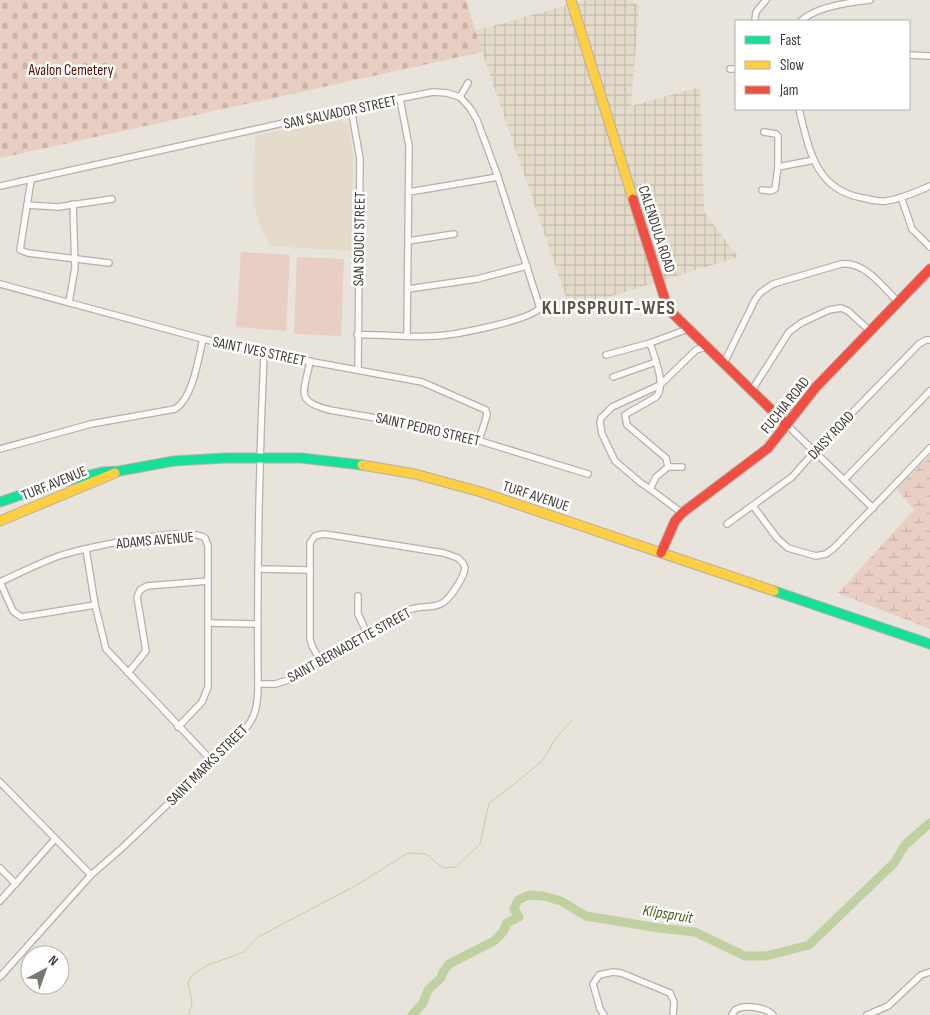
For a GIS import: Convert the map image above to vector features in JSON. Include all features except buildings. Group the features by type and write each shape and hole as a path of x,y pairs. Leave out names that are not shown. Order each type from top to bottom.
{"main road":[{"name":"CALENDULA ROAD","path":"571,0 664,300 671,313 787,424"},
{"name":"FUCHIA ROAD","path":"661,553 675,522 682,512 764,452 816,386 930,269"},
{"name":"TURF AVENUE","path":"0,502 81,476 203,458 302,458 342,462 416,474 481,492 930,644"},
{"name":"TURF AVENUE","path":"0,521 119,471"}],"street":[{"path":"755,20 756,12 766,0"},
{"path":"802,20 807,16 821,11 853,2 870,0"},
{"path":"910,55 930,56"},
{"path":"358,335 434,336 484,327 531,315 540,307 498,177 475,116 460,98 468,83"},
{"name":"SAN SALVADOR STREET","path":"0,186 352,108 433,92 460,98"},
{"path":"400,99 409,146 406,335"},
{"name":"SAN SOUCI STREET","path":"352,108 360,159 358,370"},
{"path":"799,110 814,160 824,176 843,193 881,201 901,197 930,186"},
{"path":"762,190 771,191 775,189 778,166 778,136 764,132"},
{"path":"778,166 814,160"},
{"path":"409,192 498,177"},
{"path":"31,180 20,250 28,253 109,263"},
{"path":"901,197 912,229 930,248"},
{"path":"28,205 49,207 112,199"},
{"path":"69,302 74,274 73,204"},
{"path":"408,241 454,234"},
{"path":"724,363 755,300 773,284 841,264 851,264 868,273 898,302"},
{"path":"408,289 477,279 527,266"},
{"name":"SAINT IVES STREET","path":"0,284 203,339 264,353 422,382 484,408 487,413 480,440"},
{"path":"752,390 789,332 801,323 833,308 841,308 848,311 870,331"},
{"path":"606,355 650,343 688,329"},
{"path":"0,449 101,422 175,409 182,403 188,393 203,339"},
{"name":"DAISY ROAD","path":"727,524 792,477 918,344 930,340"},
{"path":"650,343 660,385 657,396 624,417 627,425 666,458 668,467"},
{"path":"682,512 641,483 615,461 602,434 600,423 601,418 612,407 641,392 660,385 696,350 706,346"},
{"name":"SAINT MARKS STREET","path":"0,977 91,876 241,734 251,720 258,705 260,458 264,353"},
{"name":"SAINT PEDRO STREET","path":"310,361 304,392 306,400 310,404 330,410 437,428 588,474"},
{"path":"613,377 656,362"},
{"path":"844,480 930,391"},
{"name":"CALENDULA ROAD","path":"787,424 873,508"},
{"path":"753,506 786,547 816,556 826,554 930,448"},
{"path":"650,488 656,477 668,467 682,467"},
{"name":"ADAMS AVENUE","path":"0,582 56,557 86,549 141,538 197,534 205,538 208,546 208,687 202,702 178,727"},
{"name":"SAINT BERNADETTE STREET","path":"258,684 282,683 404,611 416,607 436,606 444,603 450,598 466,568 458,558 444,553 323,534 315,536 310,543 310,570"},
{"path":"86,549 95,605 106,648 178,727 212,761"},
{"path":"259,569 310,570 310,643 320,660"},
{"path":"128,673 143,657 146,650 137,597 140,590 147,586 208,581"},
{"path":"0,582 13,611 21,617 95,605"},
{"path":"358,596 358,614 367,632"},
{"path":"208,623 258,624"},
{"path":"0,782 91,876"},
{"path":"0,901 55,839"},
{"path":"0,868 16,884"},
{"path":"604,1015 600,1009 593,984 599,975 617,972 670,993 674,1002 672,1015"},
{"path":"867,1015 888,1006 921,975 930,972"},
{"path":"732,1015 737,1009 744,1007 766,1010 773,1015"}],"shaded area":[{"path":"585,0 631,0 639,7 631,106 700,87 704,212 738,257 570,309 475,31"},
{"path":"339,118 348,125 353,156 352,251 270,246 261,228 253,203 255,136"}],"green space":[{"name":"Avalon Cemetery","path":"0,0 466,0 482,52 0,158"},
{"path":"241,252 290,255 286,331 236,327"},
{"path":"297,257 344,259 341,336 294,334"},
{"path":"930,455 930,629 838,593 914,510 897,489"}],"waterway":[{"path":"189,1015 192,1002 188,983 191,976 208,965 244,952 258,937 355,886 408,853 426,854 443,868 456,867 480,844 489,803 542,761 556,738 572,720"},
{"name":"Klipspruit","path":"412,1015 423,1003 428,990 441,978 449,964 494,941 503,932 507,923 519,917 514,909 518,900 529,895 543,896 561,901 586,916 695,932 745,956 766,956 809,945 894,863 905,845 930,823"}],"traffic: fast":[{"path":"0,502 50,485 102,472 119,471 174,461 225,458 301,458 362,465"},
{"path":"774,591 930,644"}],"traffic: slow":[{"path":"571,0 633,199"},
{"path":"362,465 415,474 481,492 774,591"},
{"path":"0,521 115,473"}],"traffic: jam":[{"path":"633,199 668,309 787,425"},
{"path":"661,553 675,521 682,513 768,448 816,387 930,269"}],"district":[{"name":"KLIPSPRUIT-WES","path":"609,307"}]}
